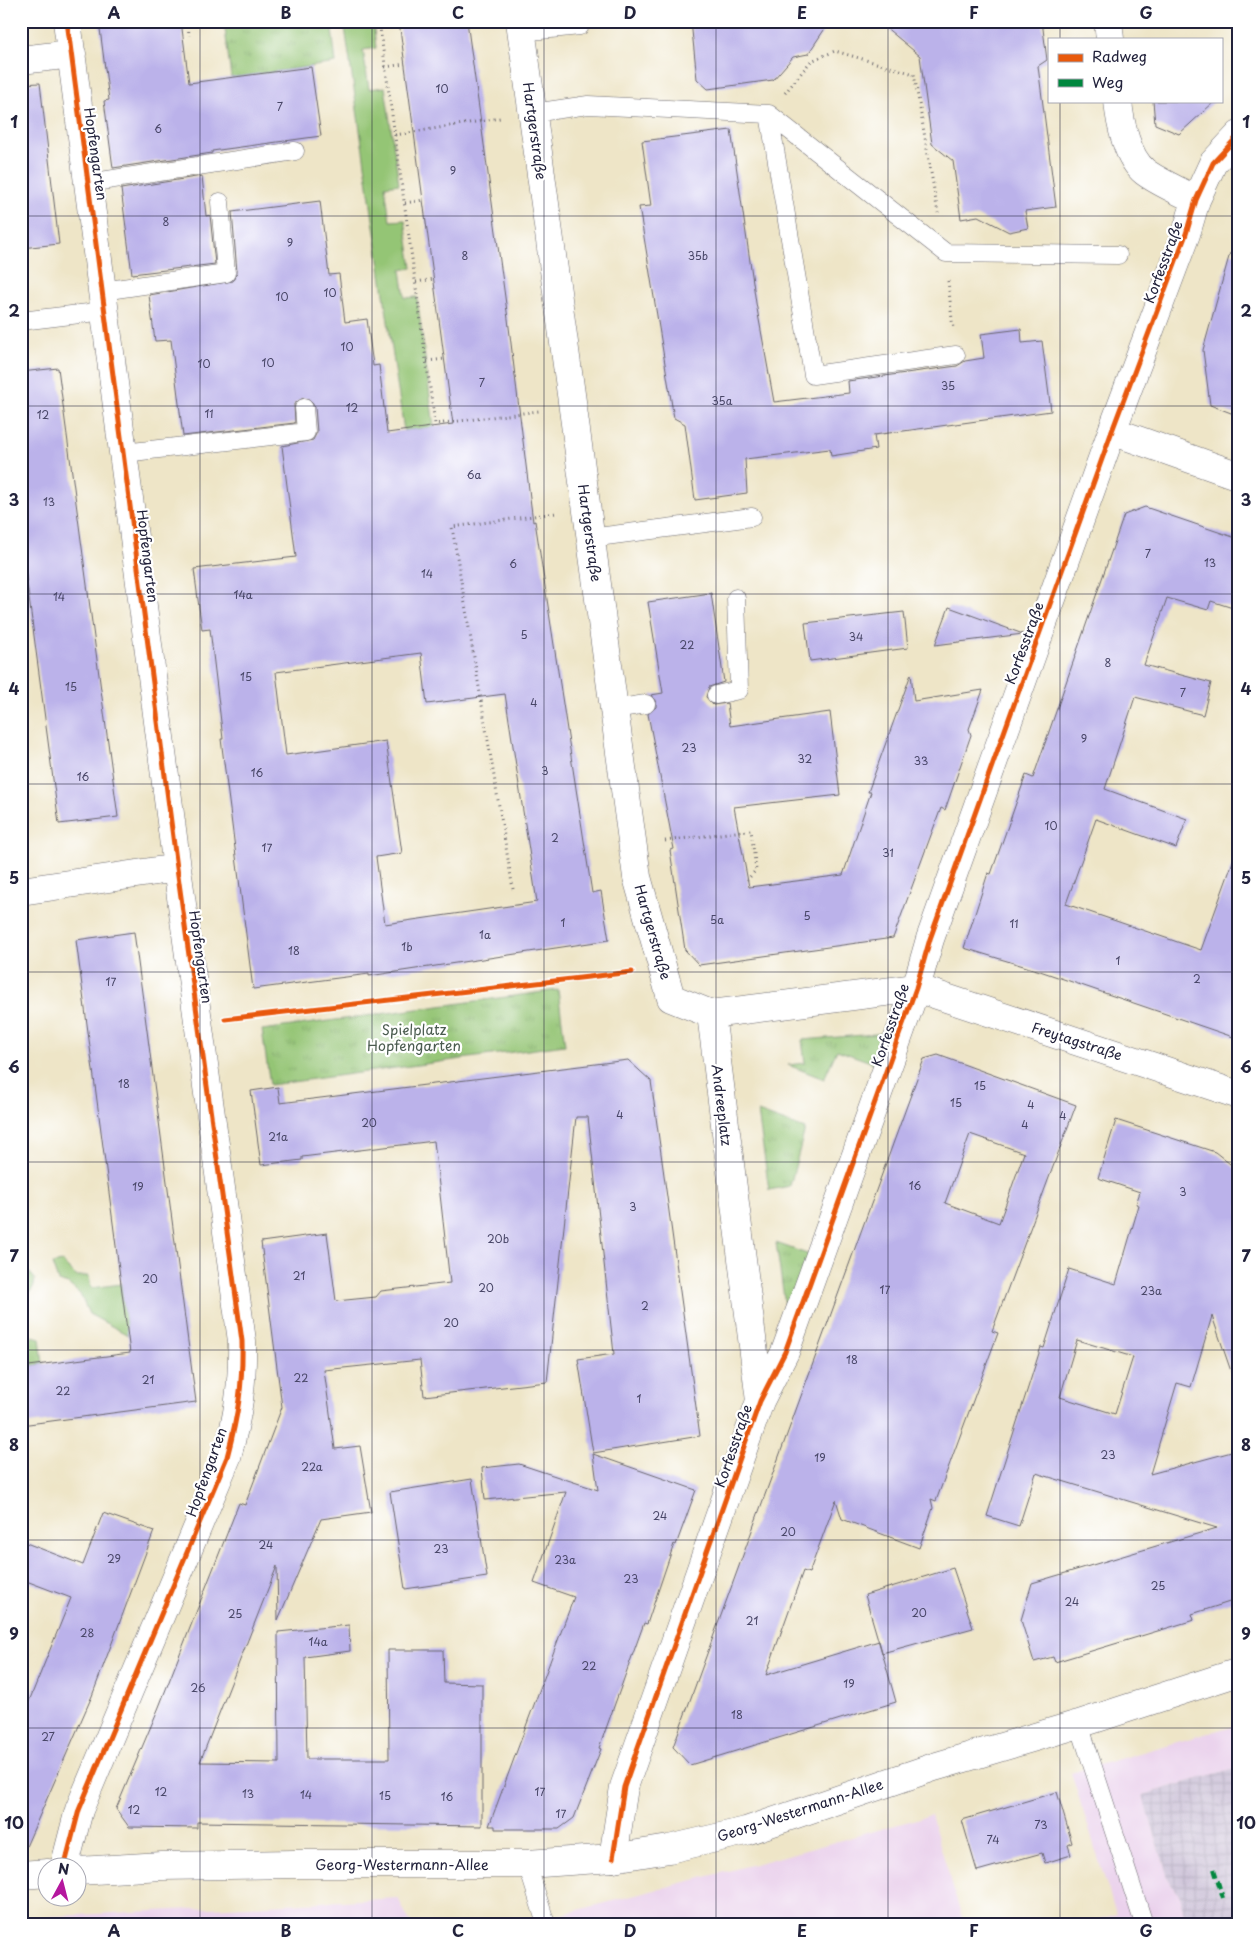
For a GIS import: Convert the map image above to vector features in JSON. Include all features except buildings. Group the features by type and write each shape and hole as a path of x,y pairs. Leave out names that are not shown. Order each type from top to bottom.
{"street":[{"name":"Hopfengarten","path":"67,21 177,868 242,1341 243,1377 239,1414 227,1457 79,1810 67,1858"},
{"path":"1108,21 1110,38"},
{"name":"Hartgerstraße","path":"521,26 638,877 671,998 711,1014"},
{"path":"21,60 72,54"},
{"path":"1118,102 1120,122 1129,148 1144,171 1196,200"},
{"name":"Korfesstraße","path":"613,1858 624,1787 760,1401 785,1352 916,988 930,939 1112,431 1186,234 1196,200 1213,163 1239,135"},
{"path":"1112,431 1239,476"},
{"path":"21,891 177,868"},
{"path":"711,1014 916,988"},
{"name":"Freytagstraße","path":"916,988 1239,1095"},
{"name":"Andreeplatz","path":"711,1014 760,1401"},
{"name":"Georg-Westermann-Allee","path":"88,1870 162,1866 284,1864 527,1864 613,1858 669,1849 746,1831 934,1767 1079,1724 1239,1672"},
{"path":"21,1874 38,1873"}],"lane":[{"path":"521,26 580,26"},
{"path":"533,113 588,105 769,114 946,253 1118,255"},
{"path":"769,114 813,375 956,355"},
{"path":"88,183 295,151"},
{"path":"21,321 226,273 220,202"},
{"path":"124,453 306,432 304,408"},
{"path":"590,538 752,517"},
{"path":"716,695 739,690 736,598"},
{"path":"614,709 646,704"},
{"path":"1079,1724 1144,1924"},
{"path":"527,1864 546,1924"}],"path":[{"path":"188,21 189,36"},
{"path":"379,21 435,424 539,411"},
{"path":"769,114 811,61 835,50 914,74 946,253 956,355"},
{"path":"385,67 405,64"},
{"path":"395,134 500,118"},
{"path":"405,203 423,200"},
{"path":"416,282 434,279"},
{"path":"427,361 445,359"},
{"path":"513,890 452,527 586,509"},
{"path":"665,841 751,830 756,870 747,880"}],"shaded area":[{"path":"1239,1724 1239,1767 1143,1795 1170,1884 1180,1896 1188,1924 1087,1924 1116,1914 1071,1773"},
{"path":"1239,1767 1239,1924 1188,1924 1180,1896 1170,1884 1143,1795"},
{"path":"931,1815 964,1924 525,1924 770,1860"},
{"path":"398,1898 411,1924 21,1924 21,1918"}],"green space":[{"path":"224,21 331,21 336,63 231,78"},
{"path":"344,21 373,21 376,48 363,50 369,89 385,87 399,184 385,186 390,221 405,220 412,268 401,270 405,298 417,297 434,427 404,431"},
{"name":"Spielplatz Hopfengarten","path":"558,990 565,1045 270,1085 262,1030"},
{"path":"888,1033 879,1065 837,1050 824,1079 788,1065 805,1063 802,1040"},
{"path":"758,1112 805,1129 790,1186 769,1190"},
{"path":"776,1243 810,1255 787,1319"},
{"path":"62,1262 76,1276 89,1276 91,1288 121,1284 128,1335 89,1314 80,1294 68,1284 58,1281 52,1264"},
{"path":"30,1273 35,1279 34,1286 24,1302 23,1316 21,1275"},
{"path":"33,1336 40,1338 43,1364 21,1367 21,1347"}],"marked path":[{"path":"1214,1869 1223,1898"}],"cycle path":[{"path":"67,21 177,868 242,1341 242,1371 239,1400 227,1457 79,1810 67,1858"},
{"path":"613,1858 624,1787 760,1401 785,1352 916,988 930,939 1112,431 1186,234 1196,200 1213,163 1239,135"},
{"path":"225,1019 632,972"}]}
